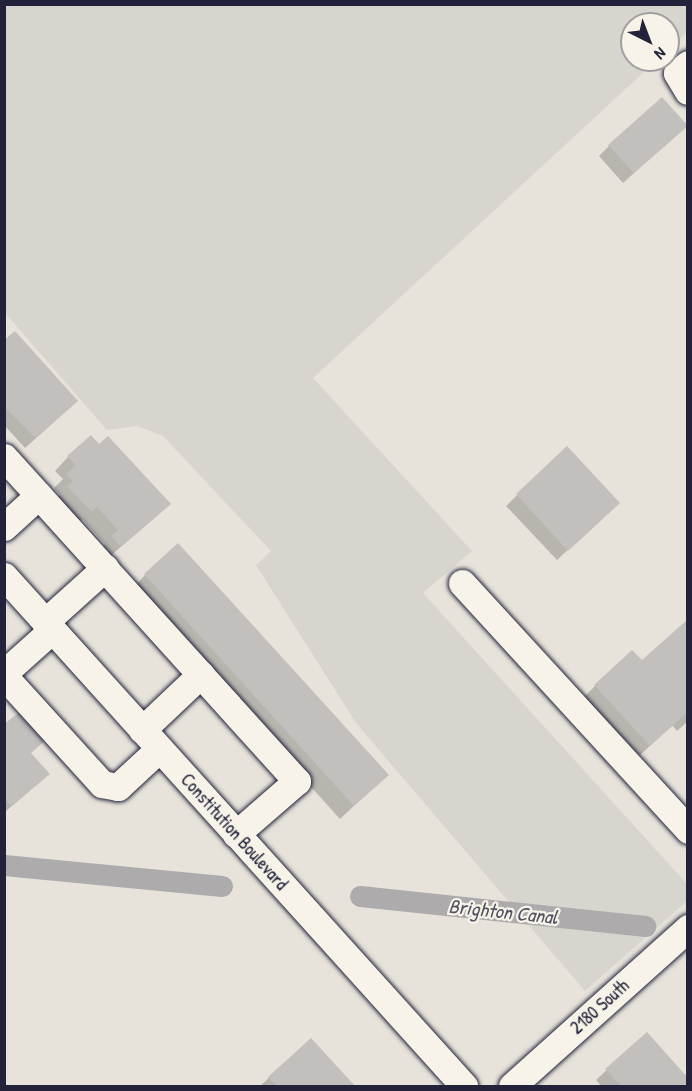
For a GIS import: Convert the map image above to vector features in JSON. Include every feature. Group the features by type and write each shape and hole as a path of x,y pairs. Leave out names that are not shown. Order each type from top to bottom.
{"street":[{"path":"687,64 677,73 687,91"},
{"path":"5,459 297,781 236,834"},
{"path":"4,527 39,495"},
{"path":"105,568 4,674 102,784 118,787 201,674"},
{"name":"Constitution Boulevard","path":"4,576 465,1086"},
{"path":"462,583 687,830"},
{"name":"2180 South","path":"512,1086 687,928"}],"shaded area":[{"path":"4,5 687,5 687,32 680,39 680,12 620,12 620,72 644,72 313,378 472,551 423,593 687,884 687,901 585,991 356,723 256,565 271,551 163,436 137,426 107,430 5,313"},
{"path":"5,5 687,5 687,1086 5,1086"}],"building":[{"path":"662,97 688,126 634,173 608,145"},
{"path":"15,331 78,401 36,438 4,407 4,340"},
{"path":"91,435 99,444 108,436 171,504 121,547 111,536 118,530 97,507 92,512 67,486 73,481 66,474 76,465 67,456"},
{"path":"567,446 620,503 568,551 516,494"},
{"path":"178,543 389,775 354,806 144,574"},
{"path":"688,619 688,712 650,746 594,685 632,650 642,660"},
{"path":"25,708 50,736 31,753 50,774 12,806 4,798 4,724"},
{"path":"647,1032 688,1078 688,1086 621,1086 605,1069"},
{"path":"311,1038 355,1086 277,1086 268,1077"}],"waterway":[{"name":"Brighton Canal","path":"4,865 222,886"},
{"name":"Brighton Canal","path":"360,896 645,926"}]}
